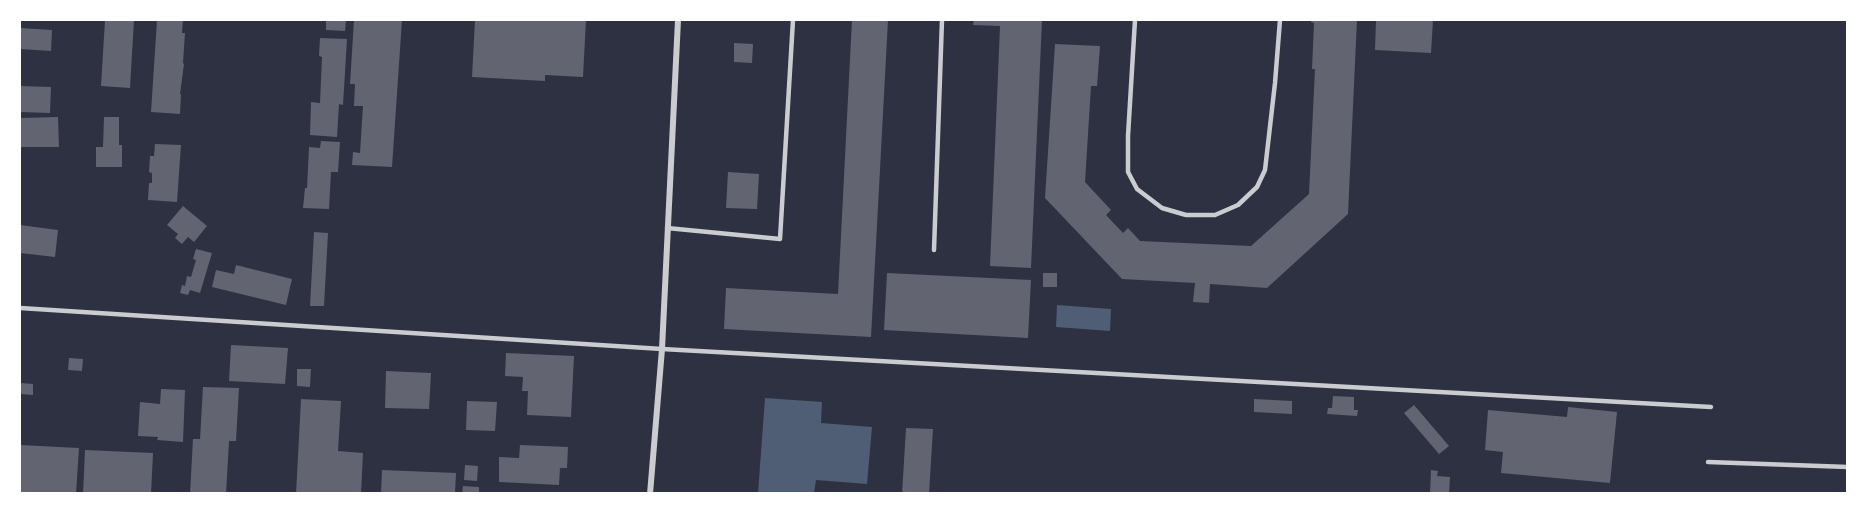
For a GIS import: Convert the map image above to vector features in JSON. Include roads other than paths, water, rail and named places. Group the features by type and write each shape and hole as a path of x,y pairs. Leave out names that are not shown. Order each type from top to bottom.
{"street":[{"path":"650,494 662,349 678,20"}],"lane":[{"path":"667,228 780,239 793,20"},
{"path":"934,250 942,20"},
{"path":"1135,20 1128,172 1137,189 1162,208 1186,215 1215,215 1238,205 1257,187 1265,170 1280,20"},
{"path":"20,309 662,349 1711,407"},
{"path":"1708,462 1848,467"}],"water":[{"path":"1057,305 1111,309 1110,331 1056,327"},
{"path":"765,398 822,402 821,423 872,427 867,484 816,480 814,493 758,493"}]}
